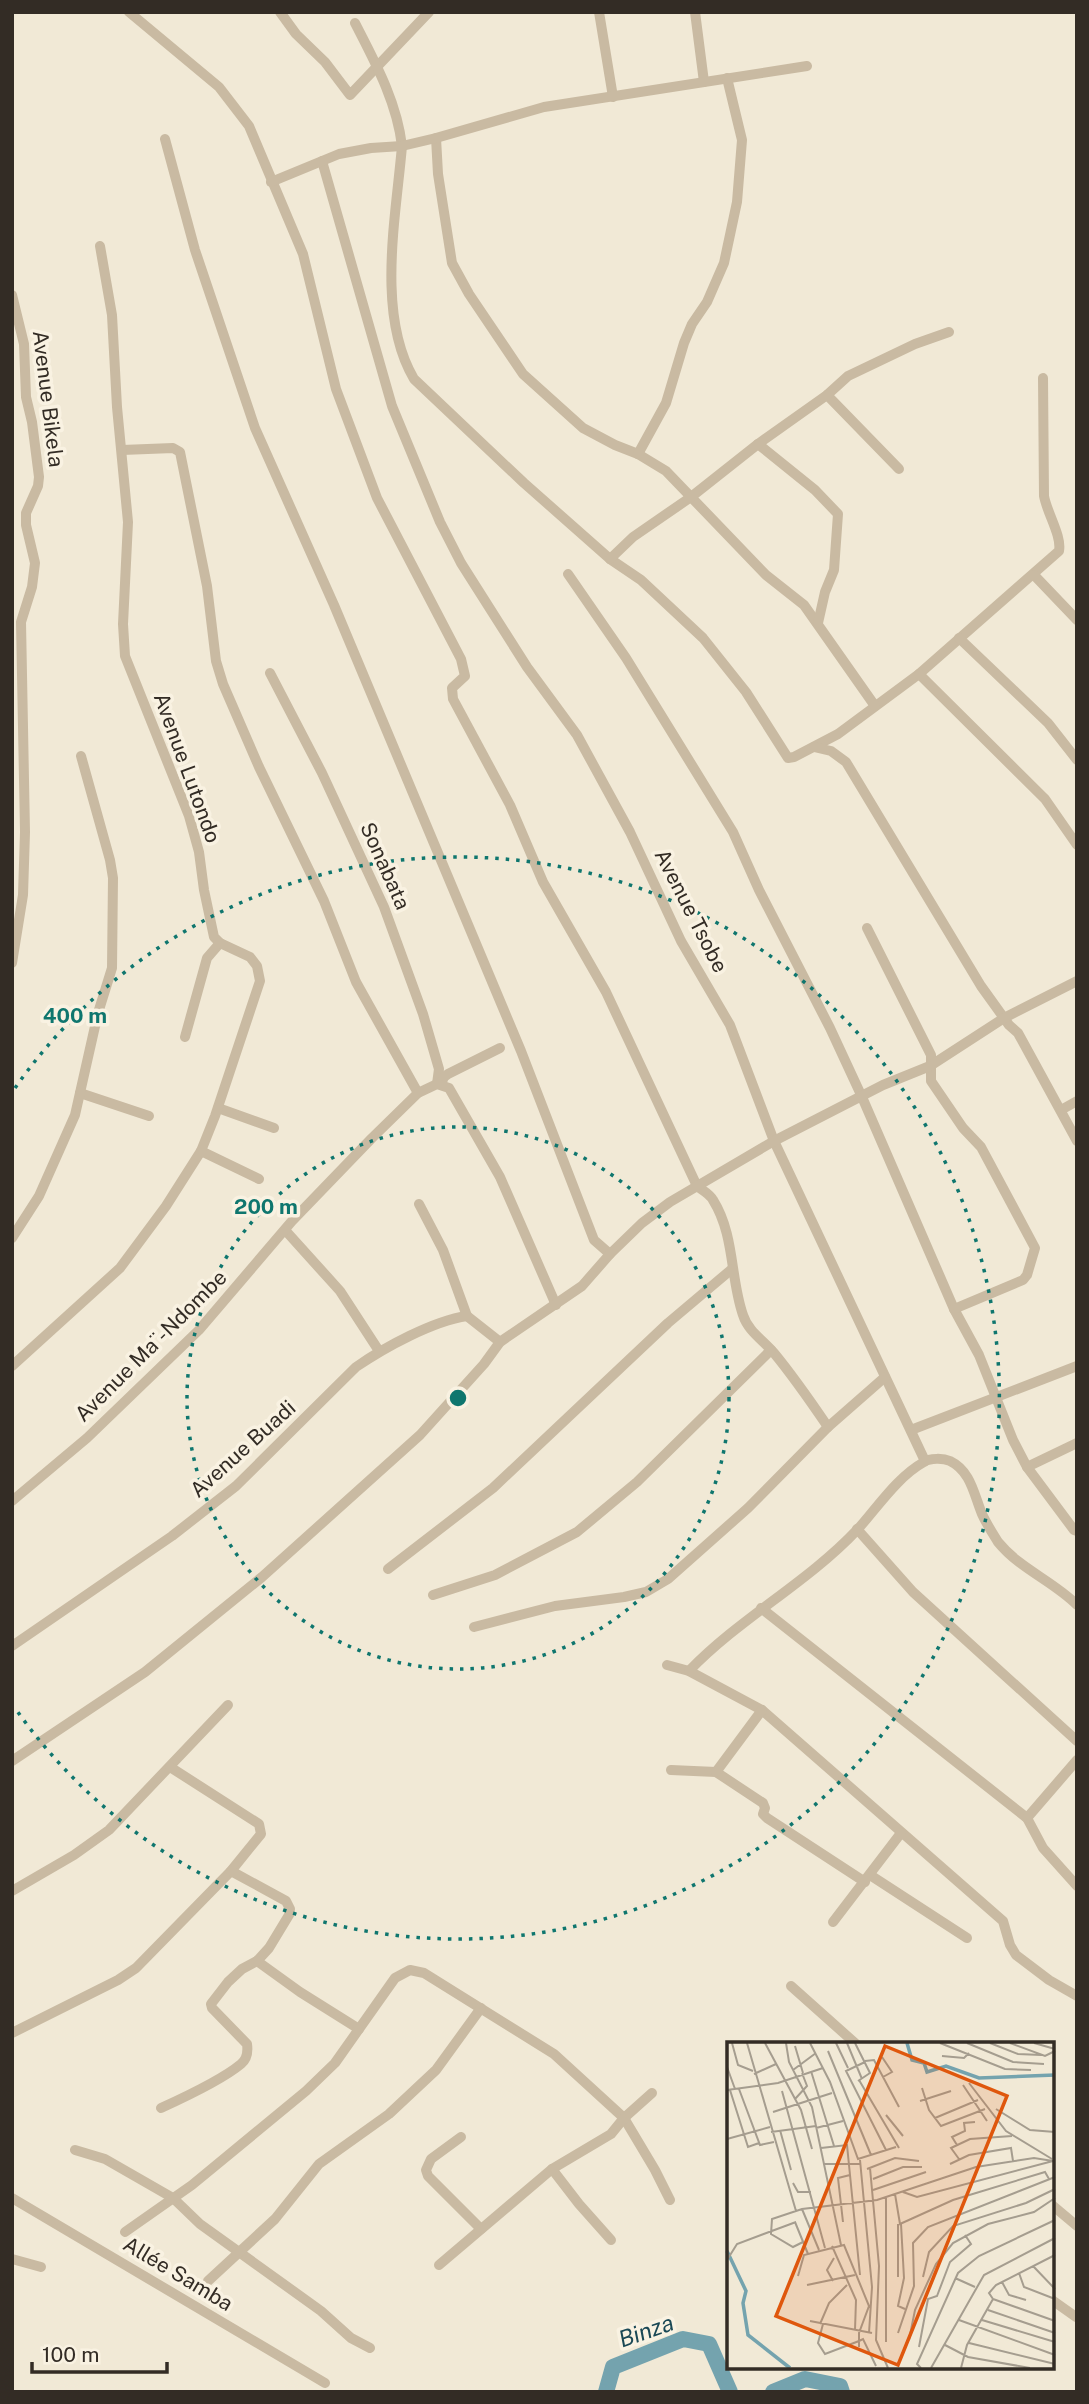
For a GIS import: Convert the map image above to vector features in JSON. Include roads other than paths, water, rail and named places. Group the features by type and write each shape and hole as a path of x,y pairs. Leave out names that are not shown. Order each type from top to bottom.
{"street":[{"path":"129,12 219,87 249,126 303,254 336,389 377,498 461,659 465,676 452,688 453,699 510,805 543,882 606,992 697,1186 712,1198 731,1248 732,1269 743,1317 828,1427"},
{"path":"279,12 296,34 325,62 350,95 429,12"},
{"path":"599,12 614,97"},
{"path":"695,12 704,82"},
{"path":"355,23 398,118 402,146 392,273 396,337 403,361 414,379 524,483 610,559 634,575 703,638 746,692 788,758 838,734 919,674 1054,556 1060,544 1044,496 1043,378"},
{"path":"271,182 339,154 402,146 544,107 807,66"},
{"path":"638,454 666,403 684,343 692,324 707,302 724,263 737,202 742,140 727,78"},
{"path":"436,138 438,174 452,262 500,342 528,380 583,428 638,454 666,471 766,575 804,605 875,706"},
{"path":"165,139 195,250 256,428 334,605 521,1051 594,1240 610,1254"},
{"name":"Avenue Tsobe","path":"322,162 392,406 451,547 527,667 577,735 651,873 681,941 730,1025 774,1141 925,1461"},
{"name":"Avenue Lutondo","path":"100,246 112,315 117,407 128,522 122,624 125,656 189,816 199,852 211,930 220,943"},
{"name":"Avenue Bikela","path":"12,295 24,344 26,397 39,477 38,486 26,513 26,525 35,563 34,577 21,622 26,832 23,895 12,963"},
{"path":"610,559 633,537 827,395 839,382 864,367 949,332"},
{"path":"827,395 899,470"},
{"path":"758,444 815,490 838,514 834,570 825,592 818,623"},
{"path":"122,450 173,448 180,452 206,586 216,661 223,684 282,817 324,901 356,982 422,1091 500,1048"},
{"path":"568,574 626,658 733,832 862,1097 954,1309 979,1355 1013,1440 1027,1467 1077,1531"},
{"path":"1034,575 1077,620"},
{"path":"959,638 1048,723 1077,760"},
{"name":"Sonabata","path":"270,673 322,773 384,908 423,1014 439,1069 439,1084"},
{"path":"919,674 1045,799 1077,845"},
{"path":"838,734 841,757 981,986 1018,1033 1077,1141"},
{"path":"814,747 831,751 841,757"},
{"path":"12,1238 49,1177 75,1115 97,1013 112,968 113,878 81,756"},
{"path":"867,928 931,1055 931,1081 963,1128 981,1147 1035,1248 1023,1280 954,1309"},
{"path":"12,1366 120,1268 166,1206 201,1151 260,981 257,966 250,957 220,943 207,958 185,1037"},
{"path":"12,1761 145,1672 262,1577 420,1435 484,1364 500,1342 582,1286 642,1223 697,1186 774,1141 883,1085 930,1066 1004,1018 1077,981"},
{"path":"439,1084 449,1088 500,1177 556,1305"},
{"name":"Avenue Ma¨-Ndombe","path":"12,1501 87,1438 199,1330 285,1230 372,1138 422,1091"},
{"path":"80,1093 149,1116"},
{"path":"1062,1110 1077,1101"},
{"path":"218,1108 274,1128"},
{"path":"201,1151 259,1179"},
{"path":"419,1204 443,1250 467,1316 500,1342"},
{"path":"285,1230 341,1291 379,1351"},
{"path":"388,1569 493,1488 668,1322 732,1269"},
{"name":"Avenue Buadi","path":"12,1646 173,1536 236,1486 356,1367 379,1351 440,1322 467,1316"},
{"path":"433,1595 495,1575 577,1532 637,1482 771,1350"},
{"path":"911,1430 1077,1366"},
{"path":"474,1626 555,1606 624,1597 646,1591 668,1580 748,1508 828,1427 885,1377"},
{"path":"1027,1467 1077,1443"},
{"path":"689,1671 761,1608 837,1550 904,1478 925,1461 948,1460 961,1469 970,1481 982,1515 998,1541 1027,1570 1077,1605"},
{"path":"857,1530 913,1592 1077,1741"},
{"path":"761,1608 1027,1818 1044,1849 1077,1886"},
{"path":"667,1665 689,1671 762,1710 1003,1921 1010,1945 1022,1961 1077,1996"},
{"path":"12,1891 74,1855 108,1830 228,1705"},
{"path":"716,1772 762,1710"},
{"path":"1027,1818 1077,1760"},
{"path":"12,2033 118,1980 136,1968 231,1871 258,1839 262,1829 260,1824 170,1767"},
{"path":"671,1770 716,1772 763,1802 763,1814 767,1818 967,1938"},
{"path":"833,1922 901,1833"},
{"path":"161,2108 180,2100 243,2063 248,2051 247,2044 211,2006 228,1982 242,1969 257,1961 269,1948 289,1915 288,1904 231,1871"},
{"path":"257,1961 359,2029"},
{"path":"125,2232 192,2185 306,2091 335,2063 395,1978 410,1970 424,1973 554,2054 624,2118 670,2200"},
{"path":"791,1986 855,2042"},
{"path":"208,2281 275,2218 319,2164 389,2113 436,2070 481,2008"},
{"path":"439,2265 552,2169 611,2134 624,2118 652,2093"},
{"path":"461,2137 431,2160 426,2170 428,2176 481,2229"},
{"path":"75,2150 106,2159 173,2198 200,2224 321,2311 351,2339 370,2348"},
{"path":"552,2169 611,2240"},
{"name":"Allée Samba","path":"12,2198 325,2383"},
{"path":"1054,2207 1077,2226"},
{"path":"12,2259 41,2267"},
{"path":"1054,2301 1076,2317"}],"waterway":[{"name":"Binza","path":"606,2392 613,2367 683,2339 709,2344 730,2392"},
{"name":"Binza","path":"773,2392 805,2379 840,2386 842,2392"}]}
